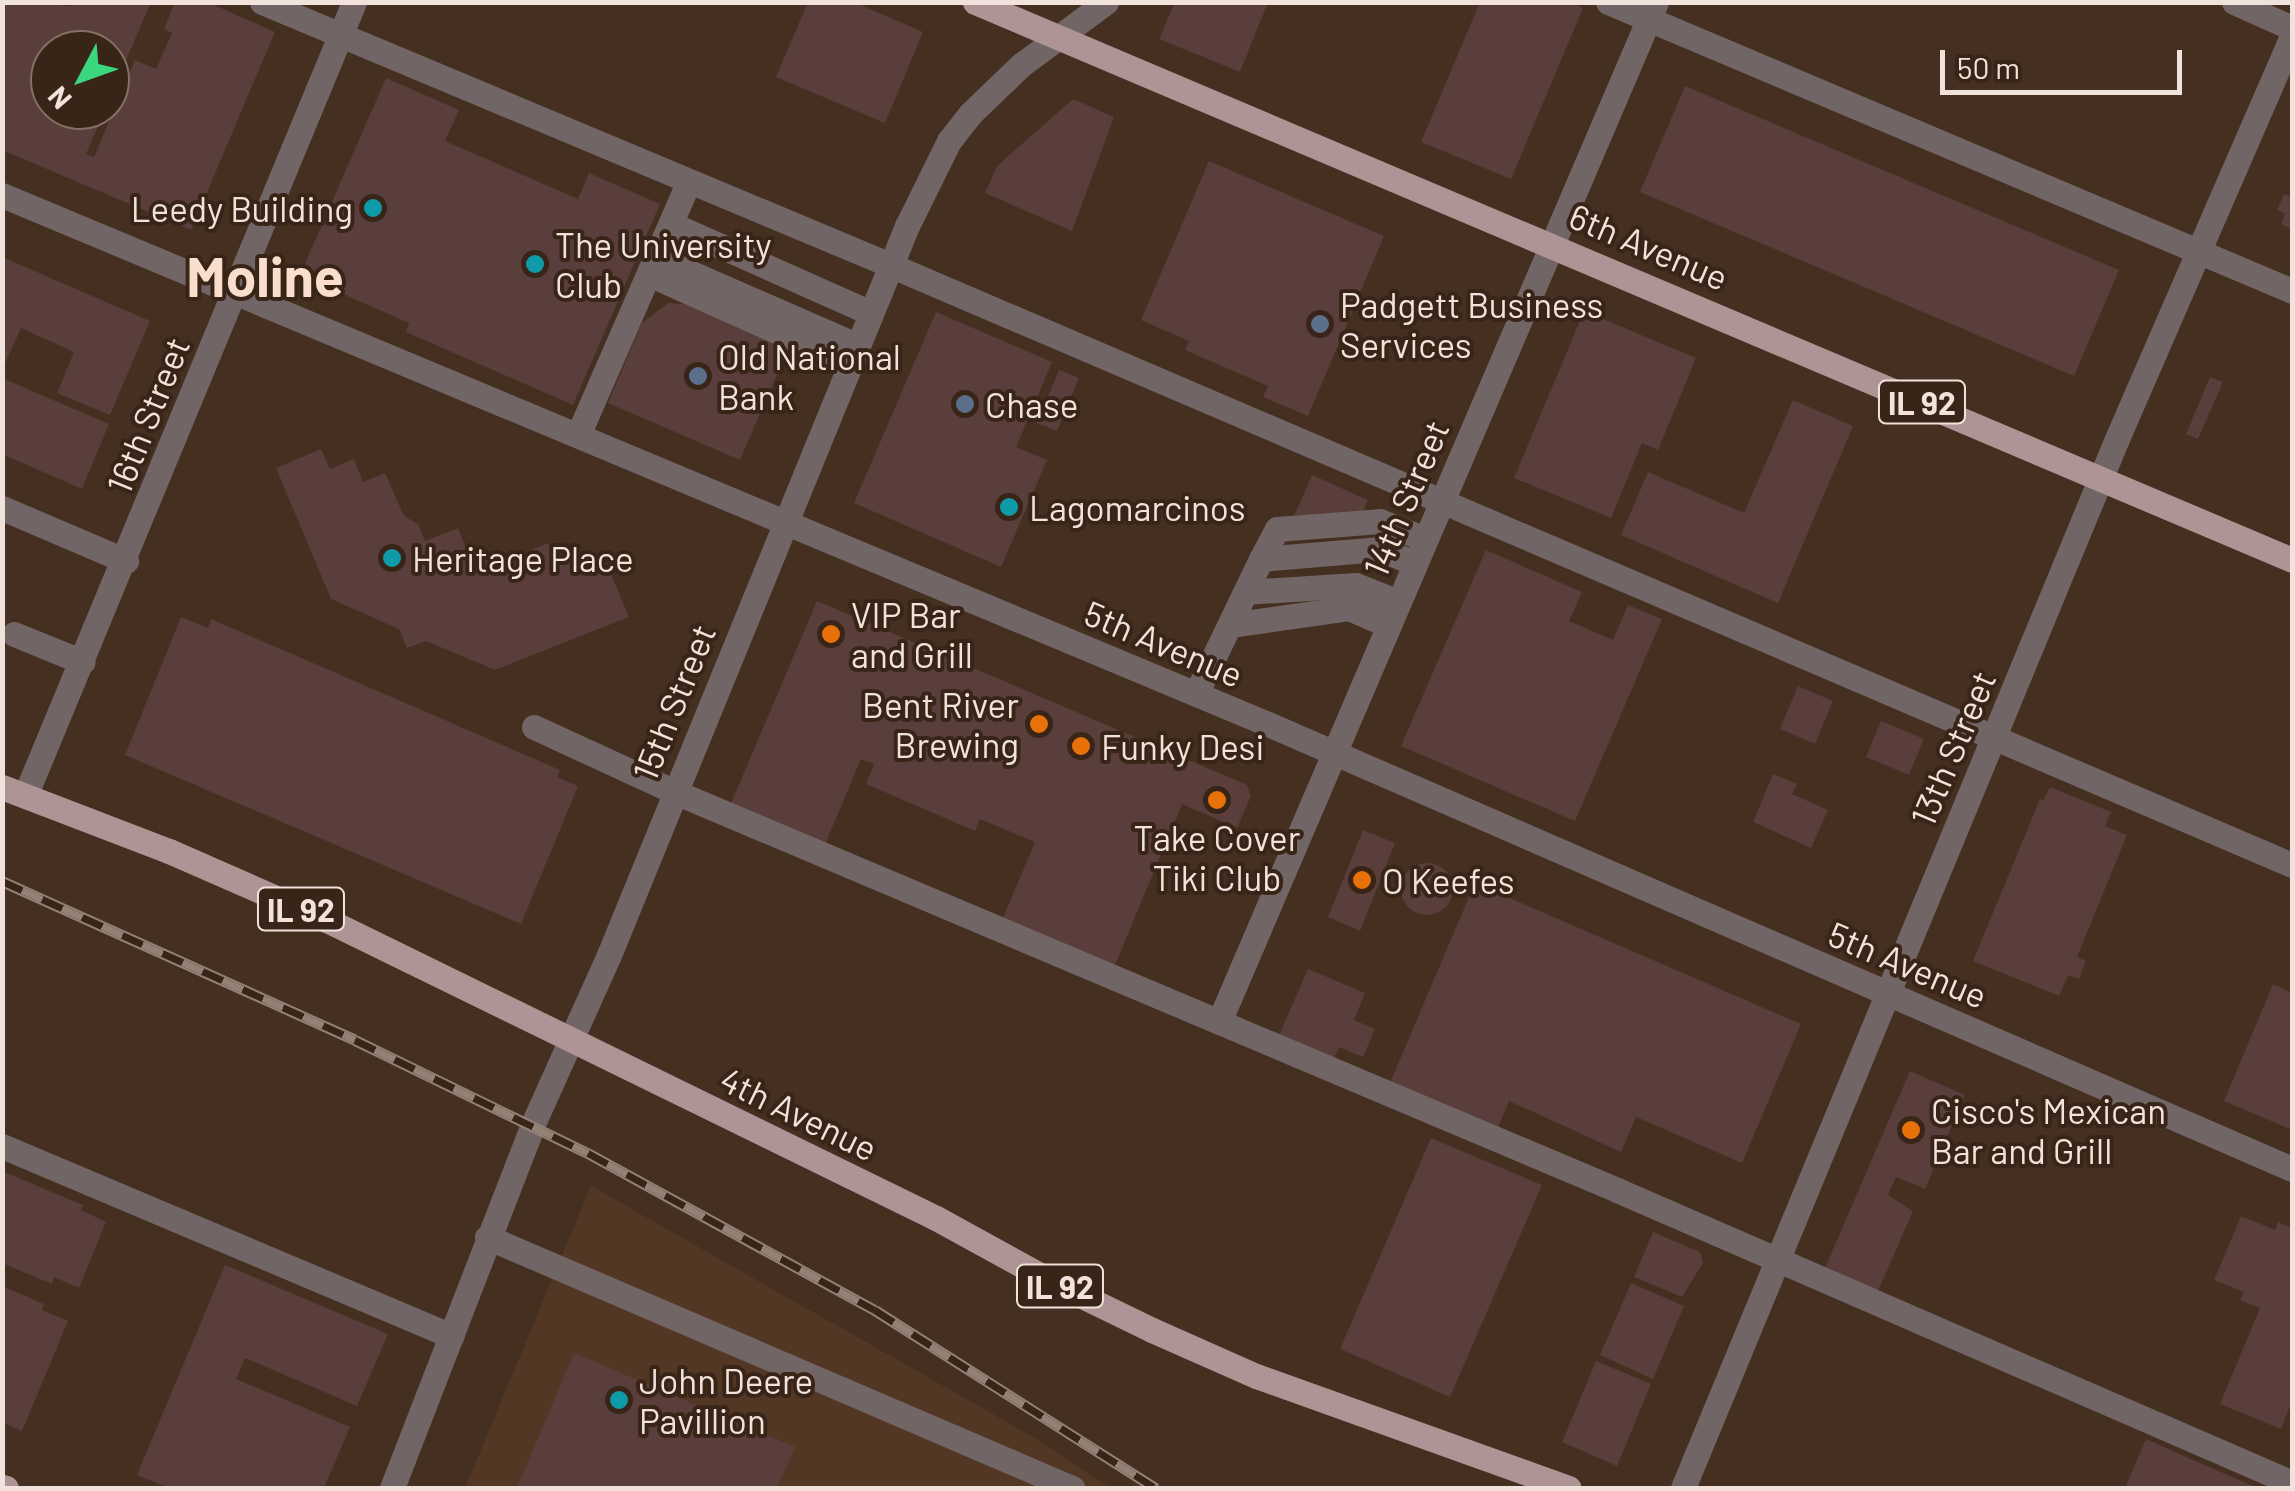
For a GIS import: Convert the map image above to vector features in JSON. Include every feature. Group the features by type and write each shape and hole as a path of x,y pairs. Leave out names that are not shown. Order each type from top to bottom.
{"main road":[{"name":"6th Avenue","path":"975,2 2292,560"},
{"name":"4th Avenue","path":"14,792 169,851 335,924 1169,1338 1256,1376 1569,1488"}],"street":[{"path":"262,2 890,265 2292,864"},
{"name":"16th Street","path":"14,792 83,662 354,2"},
{"name":"15th Street","path":"392,1488 569,1040 609,956 890,265 949,141 1022,65 1106,2"},
{"path":"1608,2 1652,11 2292,291"},
{"path":"2234,2 2292,28"},
{"name":"14th Street","path":"1219,1022 1652,11"},
{"name":"13th Street","path":"1683,1488 2102,477 2292,36"},
{"path":"578,435 689,181"},
{"name":"5th Avenue","path":"2,195 1196,694 2292,1169"},
{"path":"660,250 861,338"},
{"path":"660,250 861,338"},
{"path":"2,508 126,561"},
{"path":"1196,694 1261,560 1380,549 1420,551"},
{"path":"1245,592 1356,584 1393,614"},
{"path":"1230,624 1349,608 1393,614"},
{"path":"14,634 83,662"},
{"path":"534,727 675,792 1778,1260 2292,1483"},
{"path":"2,1146 451,1336"},
{"path":"488,1237 1072,1488"}],"shaded area":[{"path":"591,1186 1037,1439 1111,1488 465,1488"}],"building":[{"path":"2,2 71,6 72,2 151,2 130,51 130,30 30,30 30,130 96,130 86,154 94,157 105,130 130,130 130,72 135,60 156,69 172,33 164,29 175,2 207,2 275,32 191,230 2,150"},
{"path":"808,2 854,2 923,32 885,123 776,77"},
{"path":"1175,2 1268,2 1240,72 1159,39"},
{"path":"1480,2 1571,2 1583,8 1511,179 1421,142"},
{"name":"The University Club","path":"386,78 459,110 445,141 578,199 589,173 660,204 573,405 406,332 409,323 300,275"},
{"path":"1685,86 2119,270 2074,376 1640,192"},
{"path":"1073,99 1114,117 1072,231 985,193 997,166"},
{"path":"1209,161 1384,236 1308,416 1263,397 1268,386 1185,350 1189,341 1141,320"},
{"path":"2284,194 2292,197 2292,229 2281,224 2285,214 2277,210"},
{"path":"2,257 150,321 110,415 57,393 74,352 21,328 2,370"},
{"name":"Old National Bank","path":"668,303 685,304 788,349 740,460 608,403 642,323"},
{"path":"1584,311 1696,358 1658,450 1642,443 1611,518 1514,478"},
{"name":"Chase","path":"936,312 1052,362 1016,447 1047,460 1001,567 854,503"},
{"path":"1059,370 1079,378 1057,431 1037,423"},
{"path":"2210,377 2223,382 2198,439 2186,434"},
{"path":"2,378 109,424 82,489 2,454"},
{"path":"1793,400 1853,426 1778,603 1621,535 1648,472 1744,513"},
{"name":"Heritage Place","path":"321,449 330,469 354,459 363,482 385,473 404,516 418,524 425,541 458,528 471,562 490,555 503,561 548,543 557,564 579,555 589,577 609,569 629,617 495,670 426,641 407,648 399,629 331,599 276,468"},
{"path":"1312,475 1368,500 1362,514 1291,523"},
{"path":"1486,550 1582,592 1569,621 1613,640 1628,605 1662,619 1575,821 1401,746"},
{"path":"817,601 1247,785 1251,796 1237,828 1182,804 1115,965 1003,918 1035,842 980,819 975,831 866,784 874,764 861,759 823,849 729,808"},
{"path":"181,617 208,628 211,619 560,770 557,777 578,786 521,924 125,755"},
{"path":"1798,686 1833,701 1815,744 1780,729"},
{"path":"1881,721 1924,739 1909,775 1866,757"},
{"path":"1773,774 1797,784 1792,794 1828,810 1811,848 1753,822"},
{"path":"2050,787 2111,812 2105,826 2127,835 2077,957 2086,961 2079,979 2068,975 2059,996 1973,961 2040,799 2043,801"},
{"name":"O Keefes","path":"1363,830 1395,843 1360,931 1328,917"},
{"path":"1427,863 1445,871 1453,889 1445,907 1427,915 1409,907 1401,889 1409,871"},
{"path":"1475,883 1801,1024 1742,1163 1636,1117 1621,1152 1509,1101 1496,1132 1389,1085"},
{"path":"1308,969 1365,993 1354,1020 1375,1029 1363,1057 1339,1047 1331,1065 1285,1045 1280,1033"},
{"path":"2273,984 2292,993 2292,1130 2224,1101"},
{"path":"1910,1071 1965,1095 1925,1189 1896,1177 1888,1195 1913,1211 1875,1298 1822,1275"},
{"path":"1431,1138 1542,1185 1450,1397 1340,1349"},
{"path":"2,1171 83,1205 81,1210 106,1222 79,1288 54,1277 52,1284 2,1263"},
{"path":"2241,1216 2275,1230 2278,1222 2292,1228 2292,1401 2281,1429 2220,1404 2260,1308 2240,1300 2244,1292 2214,1280"},
{"path":"1653,1232 1700,1252 1703,1263 1682,1297 1634,1277"},
{"path":"225,1265 388,1334 357,1406 245,1358 236,1379 350,1427 324,1488 169,1488 137,1475"},
{"path":"1631,1283 1684,1306 1653,1379 1600,1355"},
{"path":"2,1286 44,1304 42,1310 68,1321 22,1431 2,1422"},
{"name":"John Deere Pavillion","path":"574,1353 795,1447 777,1488 517,1488"},
{"path":"1596,1361 1651,1384 1617,1466 1562,1442"},
{"path":"2146,1439 2193,1460 2258,1488 2125,1488"}],"railway":[{"path":"2,881 355,1040 588,1153 875,1310 1156,1488"}],"place":[{"name":"Leedy Building","path":"373,208"},
{"name":"The University Club","path":"535,264"},
{"name":"Padgett Business Services","path":"1320,324"},
{"name":"Old National Bank","path":"698,376"},
{"name":"Chase","path":"965,404"},
{"name":"Lagomarcinos","path":"1009,507"},
{"name":"Heritage Place","path":"392,558"},
{"name":"VIP Bar and Grill","path":"831,634"},
{"name":"Bent River Brewing","path":"1039,724"},
{"name":"Funky Desi","path":"1081,746"},
{"name":"Take Cover Tiki Club","path":"1217,800"},
{"name":"O Keefes","path":"1362,880"},
{"name":"Cisco's Mexican Bar and Grill","path":"1911,1130"},
{"name":"John Deere Pavillion","path":"619,1400"}],"district":[{"name":"Moline","path":"265,276"}]}
